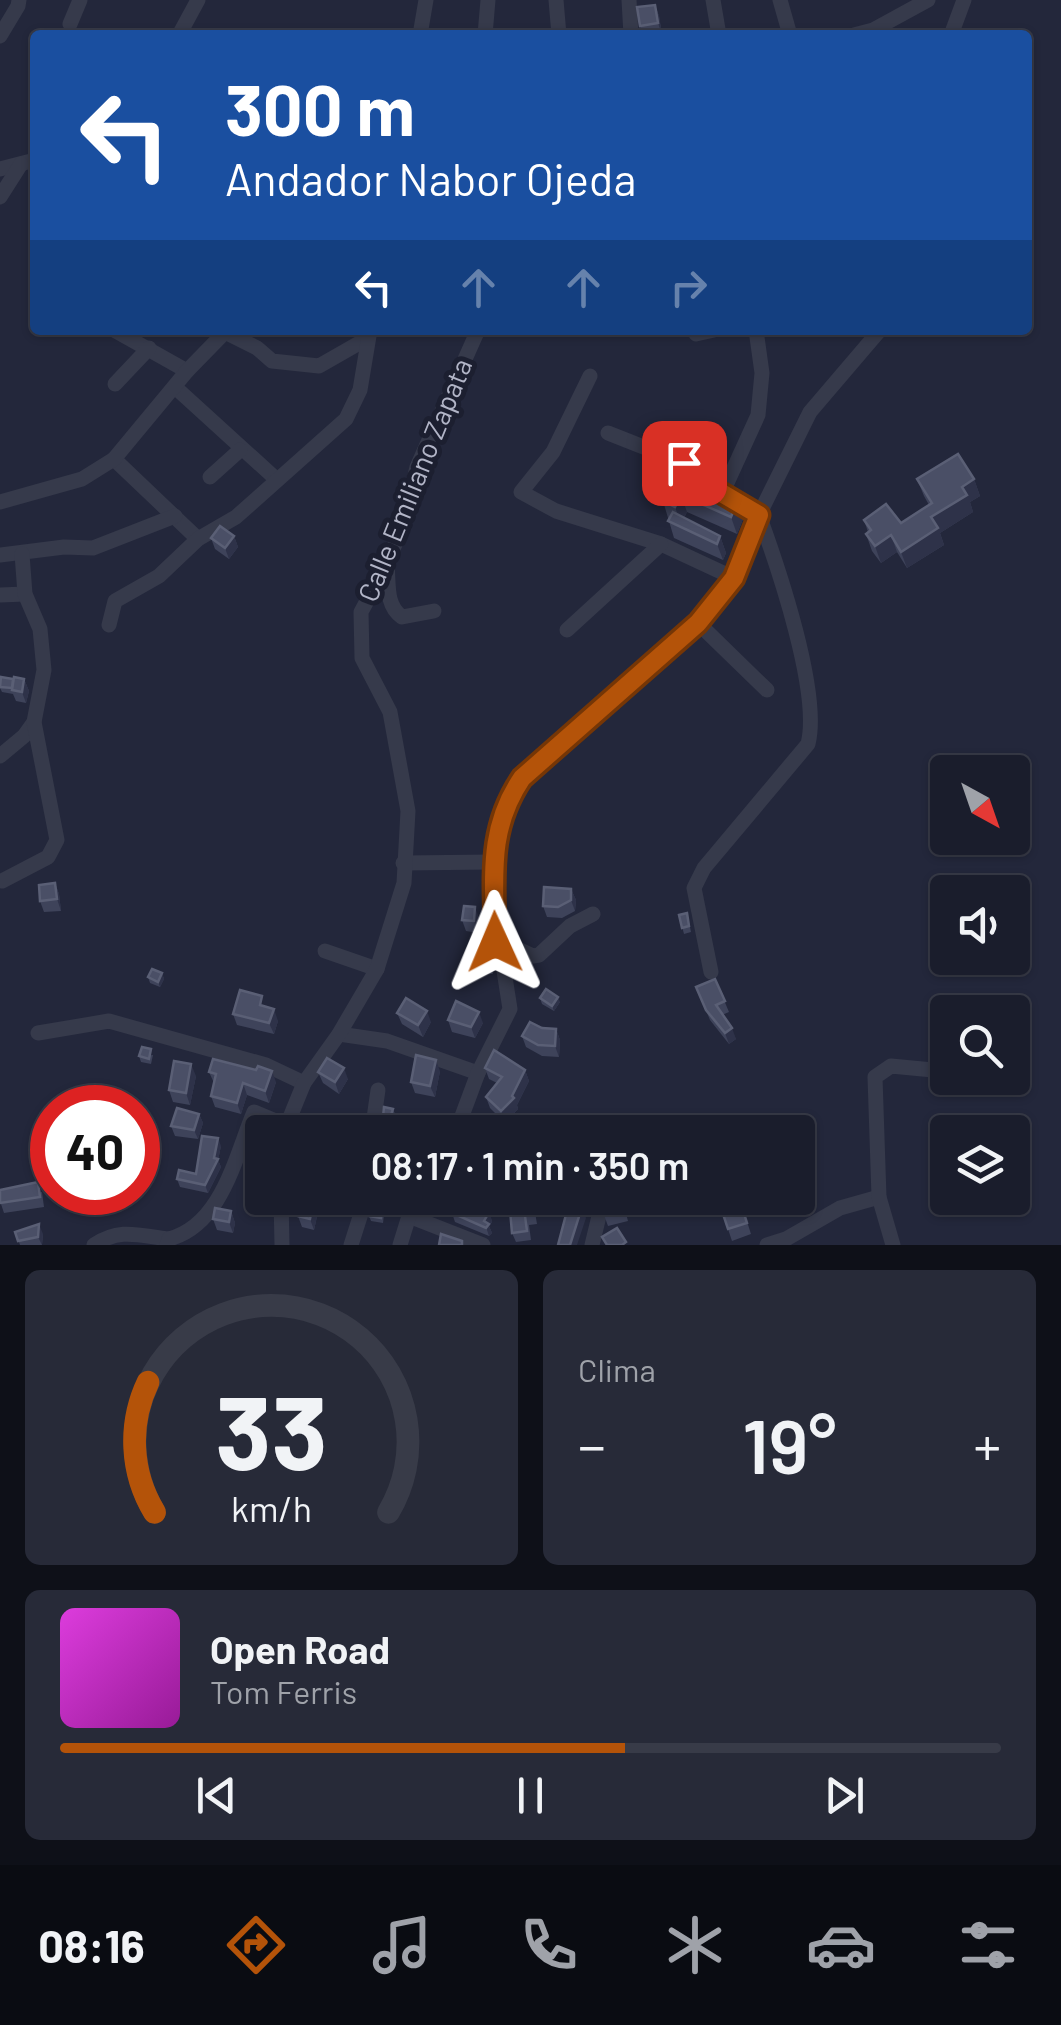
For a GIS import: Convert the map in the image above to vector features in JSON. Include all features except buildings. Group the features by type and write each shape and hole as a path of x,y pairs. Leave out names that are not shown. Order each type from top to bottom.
{"street":[{"path":"0,36 18,0"},
{"path":"70,24 80,0"},
{"path":"182,30 198,0"},
{"path":"421,30 426,0"},
{"path":"485,30 488,0"},
{"path":"556,0 559,30"},
{"path":"629,0 631,30"},
{"path":"713,0 719,30"},
{"path":"780,0 789,30"},
{"path":"873,30 928,0"},
{"path":"954,30 964,0"},
{"path":"0,170 28,162"},
{"path":"0,197 28,162"},
{"path":"123,335 188,371"},
{"path":"0,502 82,479 114,459 222,335"},
{"path":"233,335 272,361 318,366 367,335"},
{"path":"109,625 115,601 159,576 198,538 236,517 346,419 360,390 369,335"},
{"name":"Calle Emiliano Zapata","path":"291,1115 304,1083 339,1034 377,969 404,884 408,811 390,712 362,658 361,612 387,564 404,522 418,467 476,335"},
{"path":"722,494 758,415 762,374 757,335"},
{"path":"462,1115 510,1009 502,958 495,942 492,862 505,802 522,778 698,623 734,578 759,515 810,412 876,335"},
{"path":"115,384 148,348"},
{"path":"590,376 553,452 521,492 556,511 661,544 734,578"},
{"path":"176,388 276,479"},
{"path":"608,433 684,463 696,478 759,515 786,600 813,724 808,744 704,868 694,888 711,972"},
{"path":"210,477 240,450"},
{"path":"114,459 198,538"},
{"path":"0,554 93,548 175,516"},
{"path":"567,630 661,544"},
{"path":"2,881 48,858 57,840 34,722 44,670 40,628 25,594 22,554"},
{"path":"387,564 394,611 402,617 434,611"},
{"path":"0,595 25,594"},
{"path":"698,623 767,690"},
{"path":"0,756 34,722"},
{"path":"403,863 492,862"},
{"path":"502,958 518,950 539,955 570,926 593,914"},
{"path":"325,951 377,969"},
{"path":"38,1033 109,1022 266,1065 304,1083"},
{"path":"339,1034 387,1041 478,1073"},
{"path":"893,1245 879,1198 876,1077 891,1066 930,1070"},
{"path":"374,1115 378,1090"},
{"path":"94,1245 114,1234 128,1232 168,1242 203,1222 218,1198 245,1134"},
{"path":"767,1245 786,1239 840,1208 879,1198"},
{"path":"281,1215 282,1245"},
{"path":"352,1245 361,1215"},
{"path":"400,1245 408,1216 483,1245"},
{"path":"592,1245 598,1216"}],"route":[{"path":"495,942 492,862 505,802 522,778 698,623 734,578 759,515 696,478 684,463"}]}
